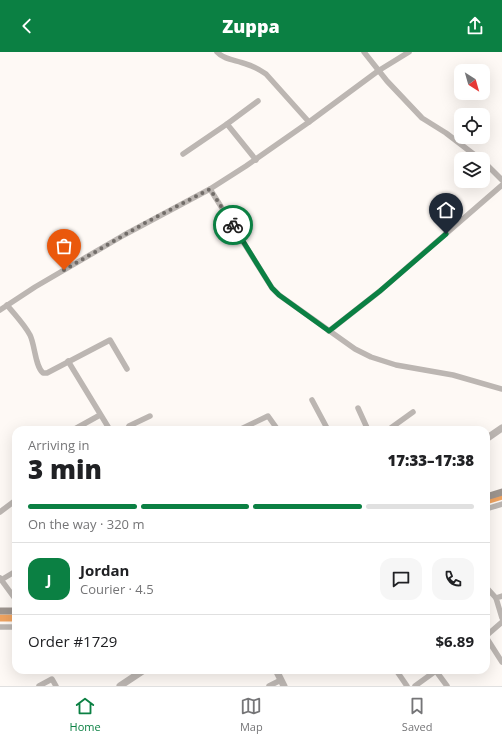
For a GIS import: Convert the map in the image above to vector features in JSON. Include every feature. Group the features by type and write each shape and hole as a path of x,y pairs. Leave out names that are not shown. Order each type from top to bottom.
{"main road":[{"path":"490,496 502,492"},
{"path":"0,611 12,611"}],"street":[{"path":"217,52 220,56 258,68 266,74 309,122"},
{"path":"364,52 378,71 422,118 446,133 471,152"},
{"path":"0,310 124,235 210,189 256,160 378,71 409,52"},
{"path":"183,154 258,102"},
{"path":"227,124 256,160"},
{"path":"490,168 502,180"},
{"path":"329,331 380,291 502,185"},
{"path":"210,189 272,288 279,295 355,349 370,357 396,365 453,375 502,389"},
{"path":"7,305 21,321 30,336 41,371 43,373 47,373 110,340 127,370"},
{"path":"68,361 107,426"},
{"path":"312,400 326,426"},
{"path":"358,408 366,426"},
{"path":"394,426 413,412"},
{"path":"80,426 100,415"},
{"path":"129,426 150,416"},
{"path":"249,426 268,416 275,426"},
{"path":"490,437 502,428"},
{"path":"0,512 12,503"},
{"path":"490,508 502,504"},
{"path":"12,573 1,579 12,594"},
{"path":"490,591 496,598 502,618"},
{"path":"496,598 502,596"},
{"path":"490,633 502,622"},
{"path":"0,627 12,627"},
{"path":"490,643 502,662"},
{"path":"120,686 138,674"},
{"path":"399,674 407,686"},
{"path":"415,686 431,674"},
{"path":"439,674 447,686"},
{"path":"39,686 52,679 56,686"},
{"path":"269,686 282,683"}],"waterway":[{"path":"490,500 502,496"},
{"path":"0,618 12,618"}],"way so far":[{"path":"64,270 145,223 210,189 233,225"}],"route":[{"path":"233,225 272,288 279,295 329,331 380,291 446,234"}]}
